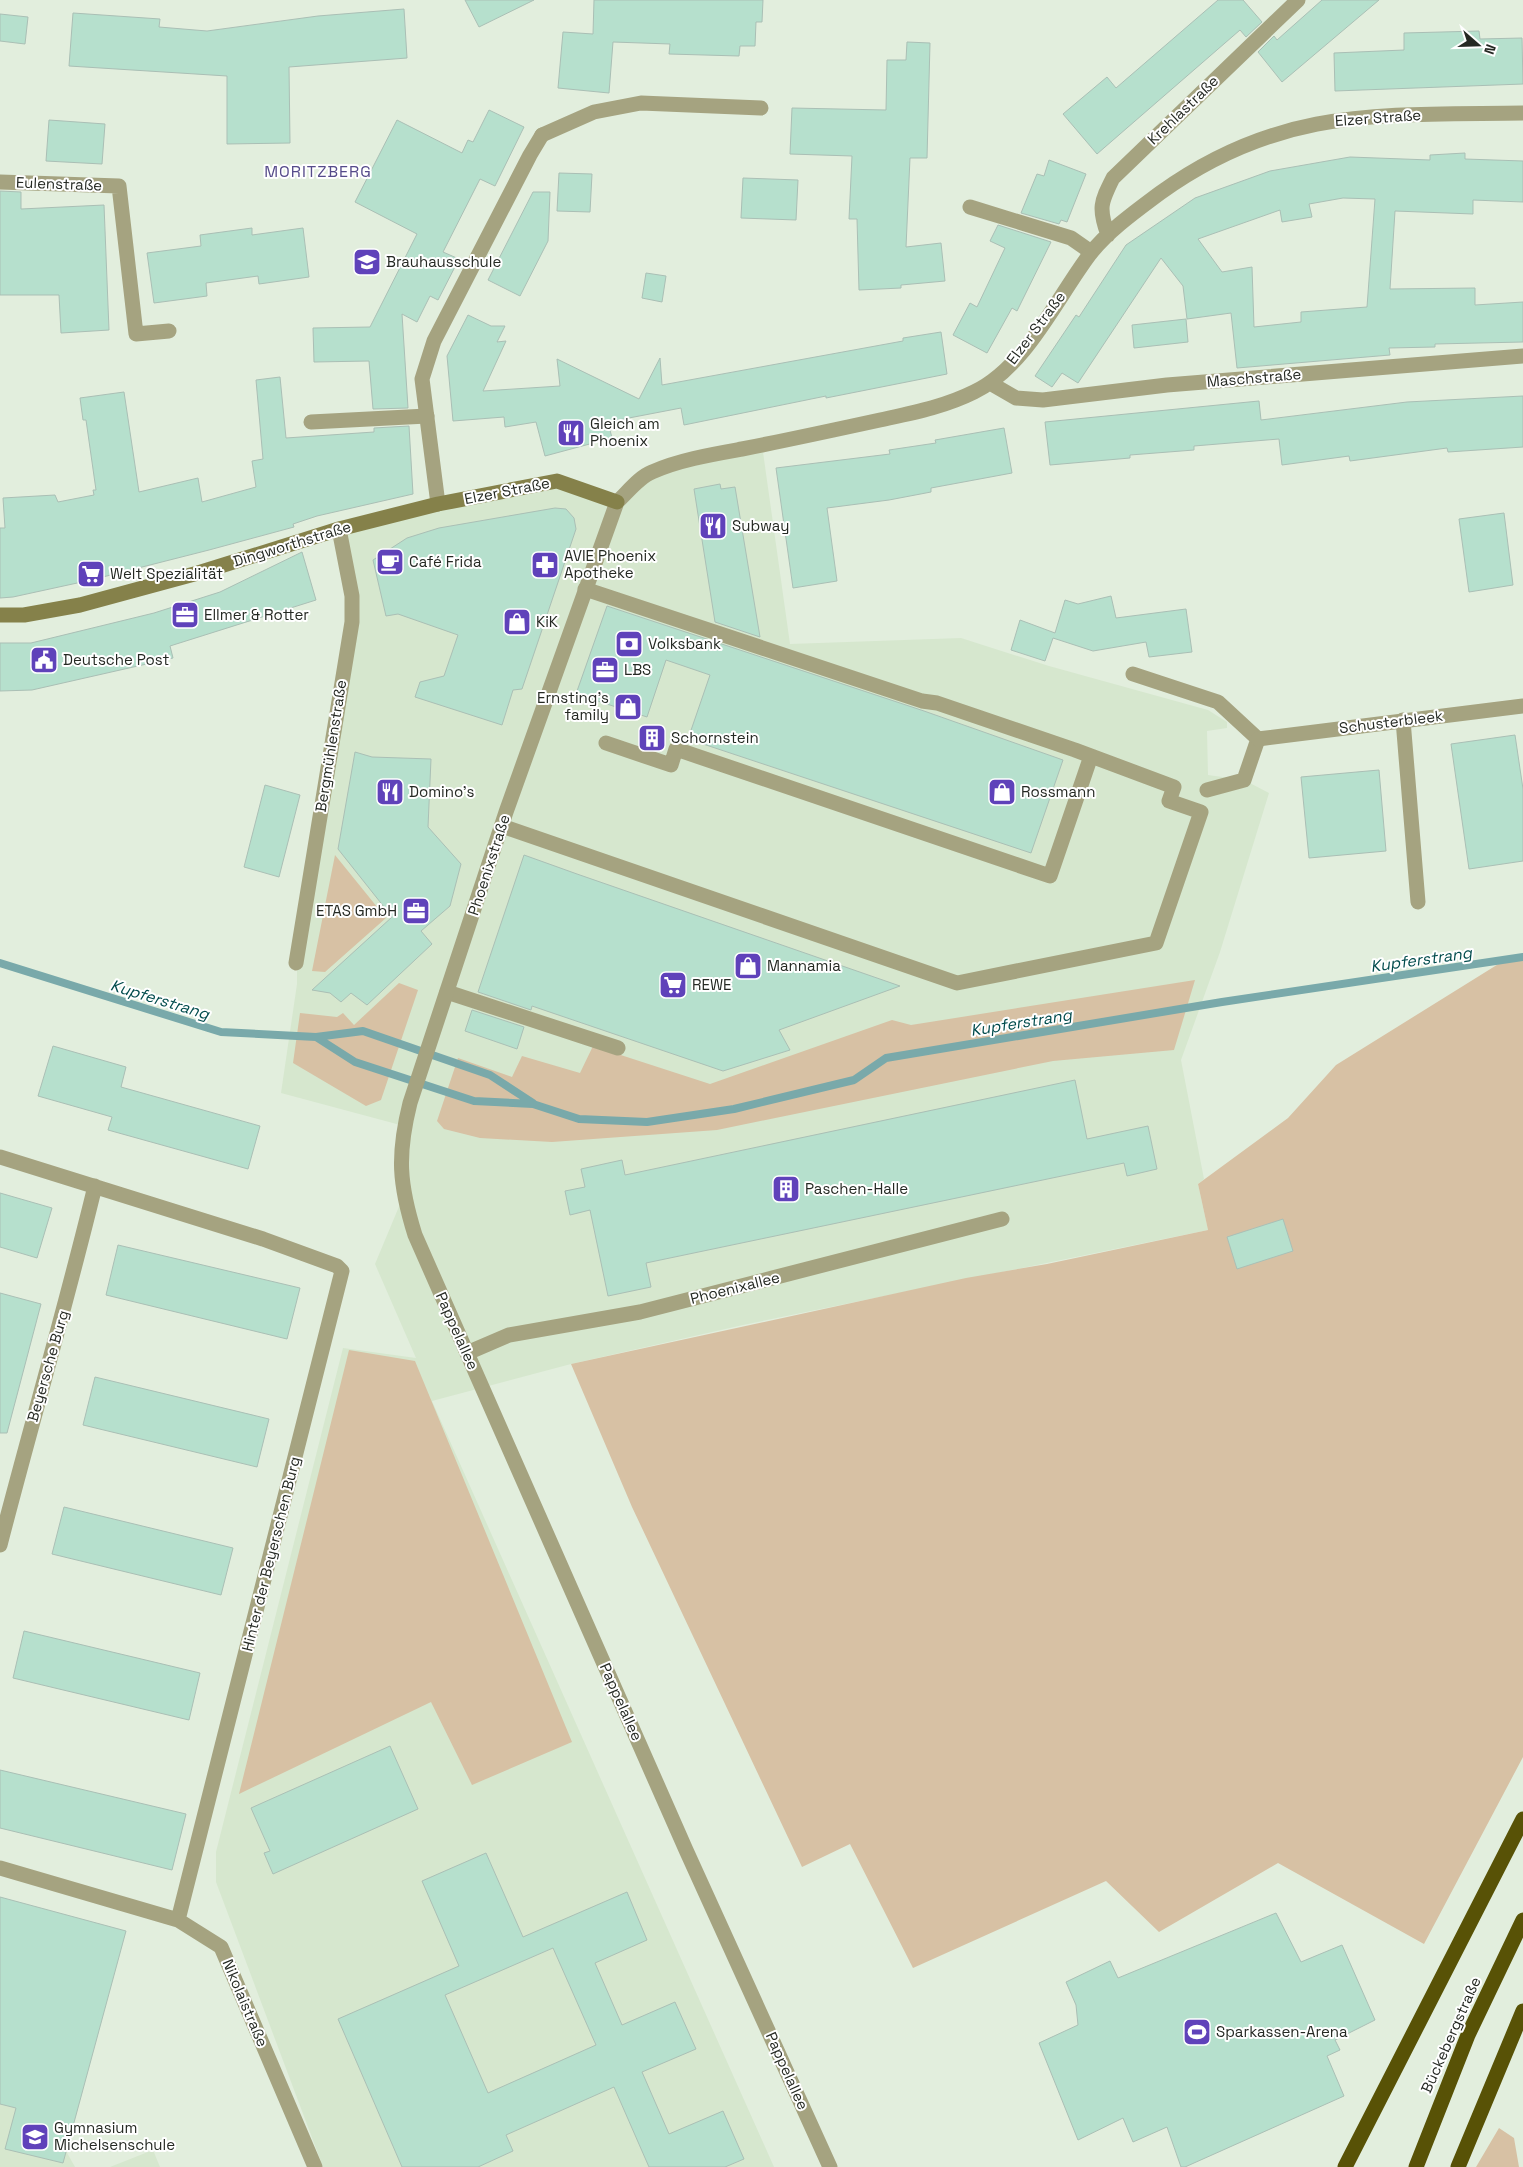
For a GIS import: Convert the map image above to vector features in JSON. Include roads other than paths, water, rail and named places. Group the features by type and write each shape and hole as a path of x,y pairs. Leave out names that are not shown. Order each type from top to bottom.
{"highway":[{"path":"1345,2167 1523,1819"},
{"name":"Bückebergstraße","path":"1416,2167 1465,2044 1523,1920"},
{"path":"1458,2167 1523,2011"}],"street":[{"name":"Krehlastraße","path":"1108,235 1102,218 1102,199 1113,178 1298,0"},
{"path":"438,504 422,379 434,341 530,154 542,135 594,112 641,103 761,108"},
{"name":"Elzer Straße","path":"438,504 557,480 617,502 650,472 712,454 927,409 956,400 990,383 1020,354 1092,252 1108,235 1148,202 1209,161 1234,149 1293,128 1370,115 1523,113"},
{"name":"Eulenstraße","path":"0,182 119,186 136,334 169,331"},
{"path":"970,207 1071,238 1092,252"},
{"name":"Maschstraße","path":"990,383 1016,398 1043,400 1166,385 1523,356"},
{"path":"311,422 427,416"},
{"name":"Phoenixstraße","path":"415,1235 403,1197 401,1159 404,1126 410,1103 502,826 617,502"},
{"name":"Dingworthstraße","path":"0,615 24,615 80,605 198,572 339,529 438,504"},
{"name":"Bergmühlenstraße","path":"296,963 352,622 352,596 339,529"},
{"path":"502,826 957,983 1156,943 1201,812 1169,801 1174,787 1091,756 585,589"},
{"path":"1133,674 1218,702 1258,739 1244,780 1207,790"},
{"name":"Schusterbleek","path":"1258,739 1523,706"},
{"path":"1403,720 1418,902"},
{"path":"606,743 671,765 676,749 1050,876 1091,756"},
{"path":"447,992 618,1048"},
{"path":"0,1157 95,1186"},
{"name":"Hinter der Beyerschen Burg","path":"95,1186 263,1239 337,1266 342,1271 178,1920"},
{"name":"Beyersche Burg","path":"0,1545 31,1423 68,1300 95,1186"},
{"name":"Phoenixallee","path":"467,1352 509,1335 640,1312 1002,1220"},
{"name":"Pappelallee","path":"415,1235 686,1850 830,2167"},
{"name":"Nikolaistraße","path":"0,1868 178,1920 221,1947 315,2167"}],"waterway":[{"name":"Kupferstrang","path":"0,963 221,1032 316,1037 355,1062 474,1101 533,1104 579,1119 647,1122 734,1109 854,1080 886,1058 1222,1002 1523,957"},
{"name":"Kupferstrang","path":"316,1037 363,1031 490,1075 533,1103"}],"place":[{"name":"Brauhausschule","path":"367,262"},
{"name":"Gleich am Phoenix","path":"571,433"},
{"name":"Subway","path":"713,526"},
{"name":"Café Frida","path":"390,562"},
{"name":"AVIE Phoenix Apotheke","path":"545,565"},
{"name":"Welt Spezialität","path":"91,574"},
{"name":"Ellmer & Rotter","path":"185,615"},
{"name":"KiK","path":"517,622"},
{"name":"Volksbank","path":"629,644"},
{"name":"Deutsche Post","path":"44,660"},
{"name":"LBS","path":"605,670"},
{"name":"Ernsting's family","path":"628,707"},
{"name":"Schornstein","path":"652,738"},
{"name":"Domino's","path":"390,792"},
{"name":"Rossmann","path":"1002,792"},
{"name":"ETAS GmbH","path":"416,911"},
{"name":"Mannamia","path":"748,966"},
{"name":"REWE","path":"673,985"},
{"name":"Paschen-Halle","path":"786,1189"},
{"name":"Sparkassen-Arena","path":"1197,2032"},
{"name":"Gymnasium Michelsenschule","path":"35,2137"}],"district":[{"name":"MORITZBERG","path":"318,171"}]}
